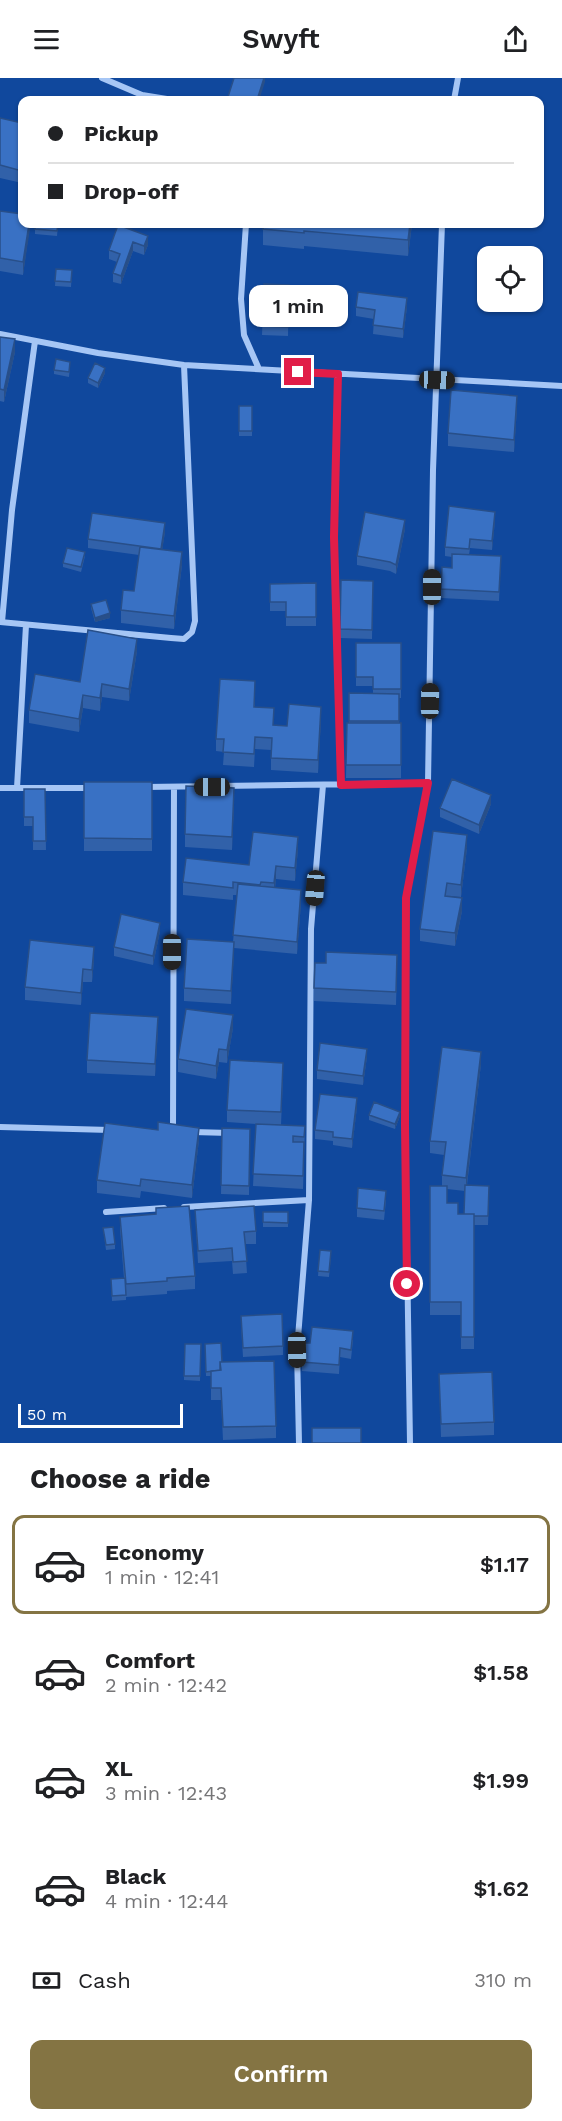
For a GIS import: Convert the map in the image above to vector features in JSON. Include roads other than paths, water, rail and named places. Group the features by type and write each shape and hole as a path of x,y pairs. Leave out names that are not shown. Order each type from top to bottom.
{"street":[{"path":"102,78 148,96"},
{"path":"455,96 458,78"},
{"path":"246,228 241,299 244,335 259,369"},
{"path":"410,1443 405,1125 406,898 428,783 433,470 442,228"},
{"path":"0,334 98,353 184,365 562,386"},
{"path":"35,341 15,488 1,622 171,639 184,639 192,632 195,621 184,365"},
{"path":"338,374 334,537 341,785"},
{"path":"17,788 26,625"},
{"path":"140,787 428,783"},
{"path":"299,1443 297,1350 309,1200 311,929 323,785"},
{"path":"173,1132 174,787"},
{"path":"0,788 94,788"},
{"path":"0,1127 119,1130"},
{"path":"162,1131 241,1134"},
{"path":"299,1136 310,1136"},
{"path":"106,1212 309,1200"}]}
